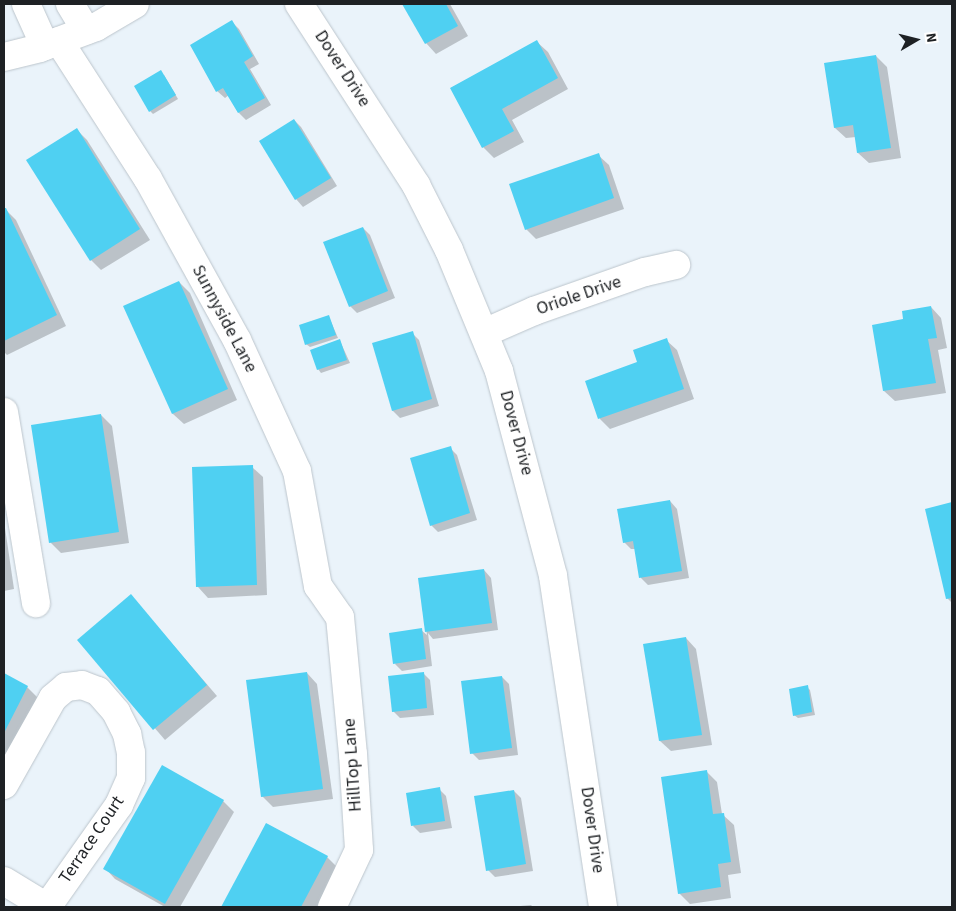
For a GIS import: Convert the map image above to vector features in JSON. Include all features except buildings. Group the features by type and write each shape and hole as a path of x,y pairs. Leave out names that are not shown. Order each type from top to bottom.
{"street":[{"name":"Sunnyside Lane","path":"26,4 52,44 148,179 237,340 296,471 318,586 340,617"},
{"path":"70,4 86,31"},
{"path":"4,57 52,44 96,28 135,4"},
{"name":"Dover Drive","path":"299,4 416,185 449,250 499,371 553,576 603,907"},
{"name":"Oriole Drive","path":"484,333 534,311 645,272 676,266"},
{"path":"4,412 36,603"},
{"name":"HillTop Lane","path":"332,907 359,850 340,617"},
{"name":"Terrace Court","path":"4,785 53,698 66,687 82,685 98,691 116,712 127,734 131,753 131,778 119,805 47,907"},
{"path":"4,881 47,907"}]}
